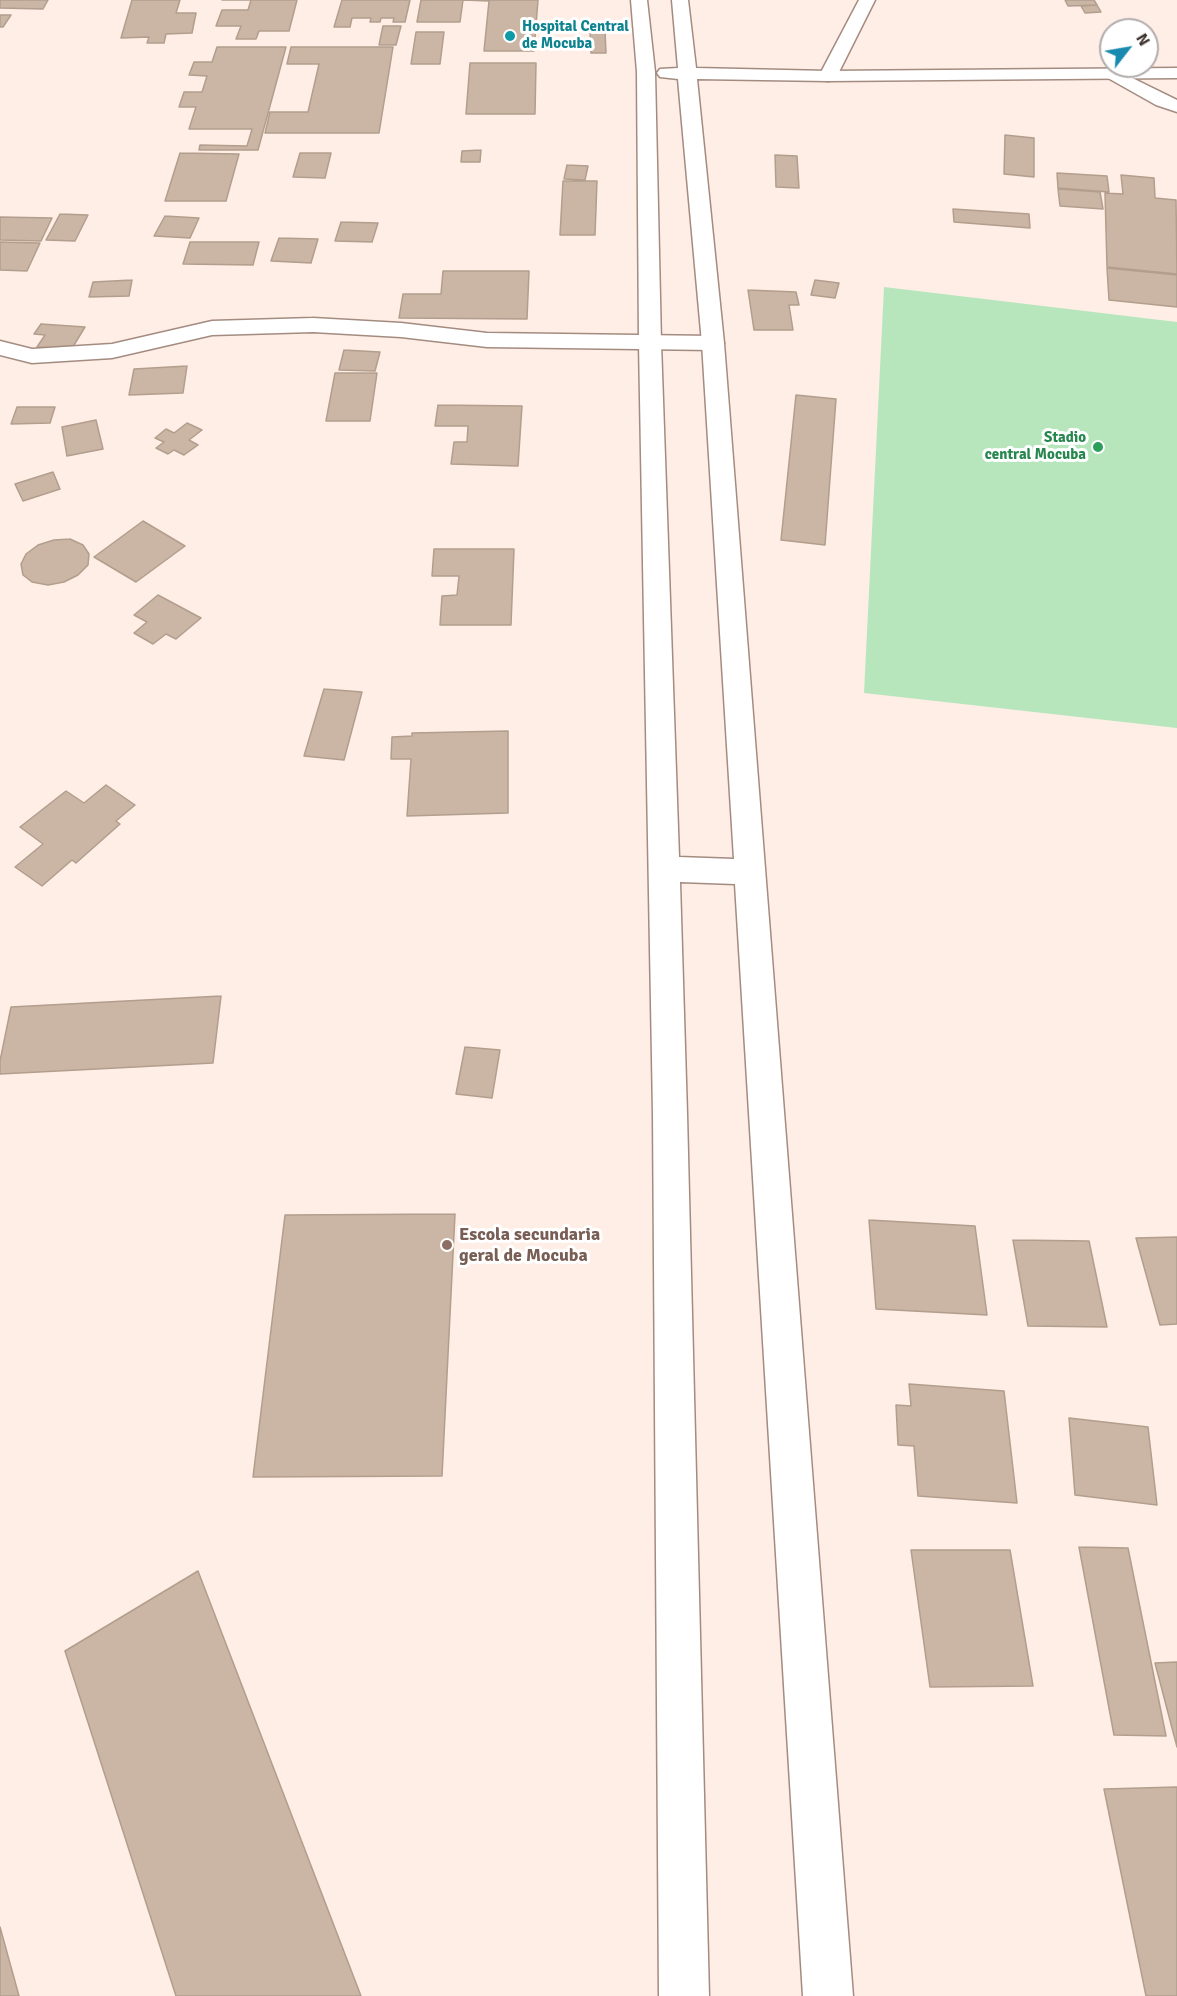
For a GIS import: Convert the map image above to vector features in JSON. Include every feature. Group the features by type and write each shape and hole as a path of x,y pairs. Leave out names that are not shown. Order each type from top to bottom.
{"street":[{"path":"639,0 646,72 650,343 670,1138 684,1996"},
{"path":"680,0 713,342 748,872 828,1996"},
{"path":"828,76 867,0"},
{"path":"646,72 828,76 1099,74"},
{"path":"1159,73 1177,73"},
{"path":"1121,78 1163,101 1177,106"},
{"path":"0,348 32,356 112,351 212,328 313,325 401,330 487,340 713,342"},
{"path":"663,869 748,872"}],"green space":[{"path":"884,287 1177,322 1177,728 864,693"}],"building":[{"path":"0,0 48,0 43,9 0,8"},
{"path":"132,0 180,0 176,13 196,13 192,33 166,34 164,43 147,43 149,37 121,38"},
{"path":"251,0 297,0 289,31 259,31 256,39 236,39 241,26 216,26 222,10 248,10"},
{"path":"342,0 410,0 405,22 393,22 394,18 381,18 380,22 370,22 371,18 352,18 350,27 334,27"},
{"path":"421,0 463,0 460,22 417,22"},
{"name":"Hospital Central de Mocuba","path":"463,0 538,0 534,51 484,51 489,1"},
{"path":"1065,0 1094,0 1097,5 1068,6"},
{"path":"1097,5 1101,12 1085,13 1081,6"},
{"path":"0,15 11,15 3,27 0,27"},
{"path":"383,26 401,26 396,45 379,45"},
{"path":"590,31 605,31 606,53 591,53"},
{"path":"416,32 444,32 440,64 411,64"},
{"path":"217,47 286,47 258,150 199,150 200,145 247,146 252,129 189,129 196,107 179,107 184,92 202,92 207,76 189,75 194,62 212,62"},
{"path":"291,47 393,47 379,133 265,133 270,112 308,112 319,64 287,64"},
{"path":"470,63 536,63 535,114 466,114"},
{"path":"1005,135 1034,138 1034,177 1004,174"},
{"path":"481,150 480,162 461,162 462,151"},
{"path":"180,153 239,154 226,201 165,201"},
{"path":"300,153 331,153 325,178 293,177"},
{"path":"775,155 797,156 799,188 776,187"},
{"path":"567,165 588,166 585,180 564,179"},
{"path":"1057,173 1107,176 1109,192 1058,188"},
{"path":"1121,175 1154,178 1155,198 1176,200 1177,274 1107,267 1105,193 1123,194"},
{"path":"563,181 597,181 595,235 560,235"},
{"path":"1058,189 1100,192 1103,209 1060,206"},
{"path":"953,209 1029,214 1030,228 954,222"},
{"path":"60,214 88,215 75,241 46,240"},
{"path":"165,216 199,218 190,238 154,236"},
{"path":"0,217 52,218 41,241 0,240"},
{"path":"341,222 378,223 372,242 335,241"},
{"path":"279,238 318,239 311,263 271,261"},
{"path":"0,242 40,243 27,271 0,270"},
{"path":"190,242 259,242 253,265 183,264"},
{"path":"1107,268 1177,275 1177,307 1109,300"},
{"path":"443,271 529,271 527,319 399,318 403,294 441,294"},
{"path":"132,280 129,296 89,297 93,282"},
{"path":"815,280 839,283 835,298 811,295"},
{"path":"748,290 796,292 799,305 789,305 793,330 754,330"},
{"path":"41,324 85,327 71,350 37,347 45,335 34,334"},
{"path":"344,350 380,352 375,371 339,370"},
{"path":"187,366 183,393 129,395 134,369"},
{"path":"335,373 377,373 370,421 326,421"},
{"path":"796,395 836,399 825,545 781,540"},
{"path":"438,405 522,406 518,466 451,464 454,442 467,442 468,426 435,426"},
{"path":"17,407 55,407 50,423 11,424"},
{"path":"96,420 103,449 67,456 62,427"},
{"path":"187,423 202,430 189,440 198,445 184,455 174,450 168,454 156,448 164,442 155,438 166,429 174,433"},
{"path":"53,472 60,489 23,501 15,484"},
{"path":"143,521 185,546 136,582 94,557"},
{"path":"70,539 83,545 89,554 88,565 78,575 64,582 48,585 32,582 23,575 21,564 26,554 38,545 54,540"},
{"path":"434,549 514,549 511,625 440,625 442,596 457,595 459,576 432,576"},
{"path":"158,595 201,618 176,639 166,634 153,644 134,633 147,622 134,615"},
{"path":"324,689 362,692 344,760 304,756"},
{"path":"508,731 508,813 407,816 411,759 391,759 392,737 412,736 412,733"},
{"path":"106,785 135,805 116,821 120,824 76,863 72,860 42,886 15,867 43,844 20,827 66,791 84,803"},
{"path":"221,996 213,1063 0,1074 0,1061 11,1007"},
{"path":"465,1047 500,1050 492,1098 456,1094"},
{"path":"455,1214 442,1476 253,1477 285,1215"},
{"path":"869,1220 975,1226 987,1315 876,1309"},
{"path":"1177,1237 1177,1324 1160,1325 1136,1238"},
{"path":"1013,1240 1089,1241 1107,1327 1028,1326"},
{"path":"909,1384 1004,1391 1017,1503 918,1496 914,1446 898,1445 896,1405 911,1406"},
{"path":"1069,1418 1148,1427 1157,1505 1075,1495"},
{"path":"1079,1547 1128,1548 1166,1736 1114,1735"},
{"path":"911,1550 1010,1550 1033,1686 930,1687"},
{"path":"198,1571 361,1996 176,1996 65,1651"},
{"path":"1177,1662 1177,1747 1155,1663"},
{"path":"1177,1787 1177,1996 1146,1996 1104,1789"},
{"path":"0,1927 19,1996 0,1996"}],"place":[{"name":"Hospital Central de Mocuba","path":"510,36"},
{"name":"Stadio central Mocuba","path":"1098,447"},
{"name":"Escola secundaria geral de Mocuba","path":"447,1245"}]}
